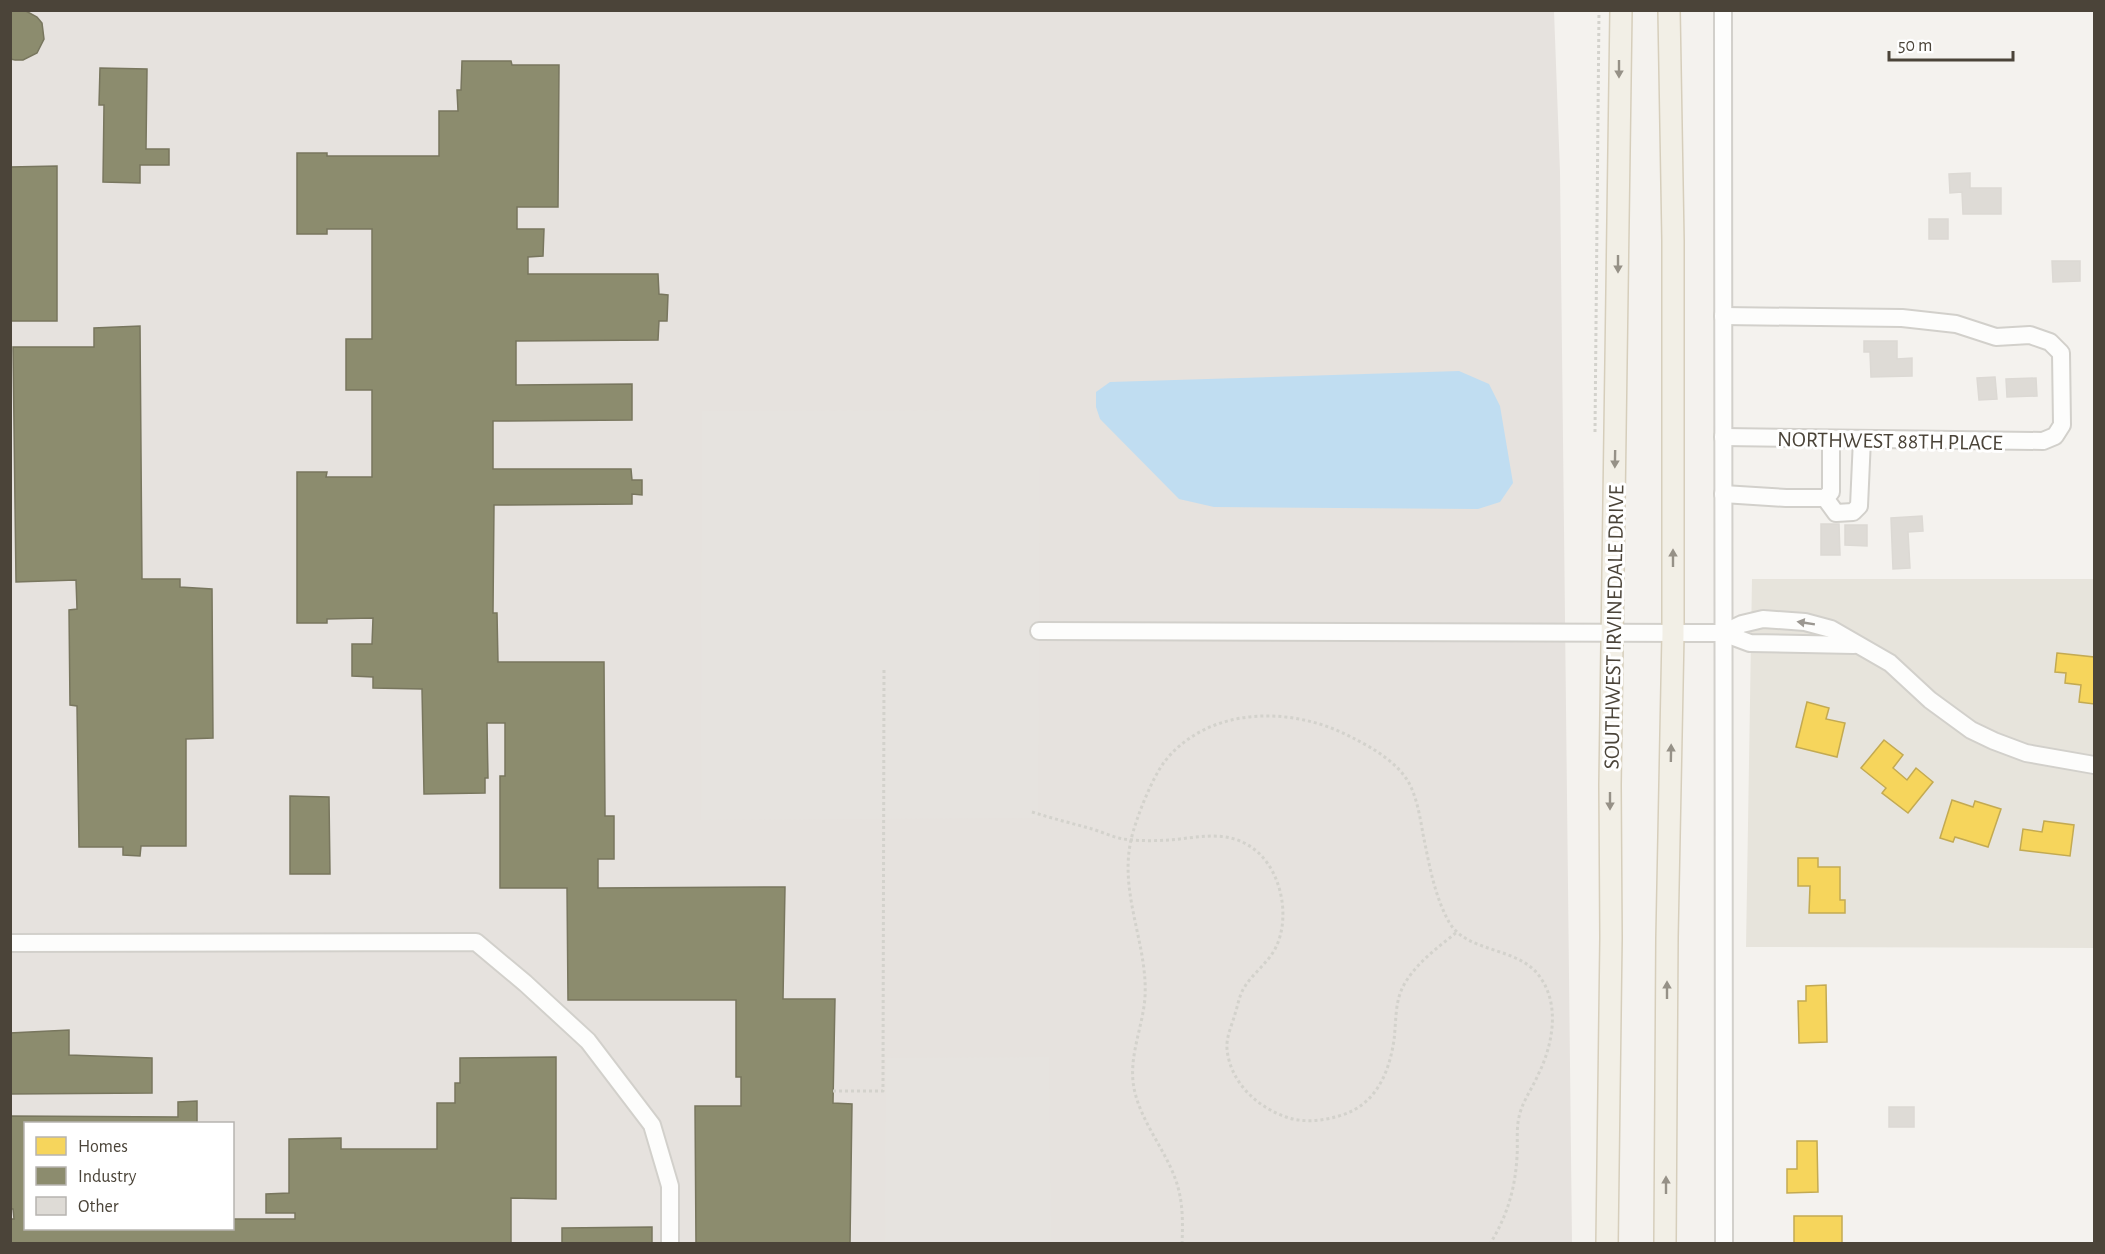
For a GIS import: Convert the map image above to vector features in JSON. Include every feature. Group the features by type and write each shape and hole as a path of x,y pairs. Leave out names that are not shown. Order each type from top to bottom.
{"main road":[{"name":"SOUTHWEST IRVINEDALE DRIVE","path":"1607,1244 1611,938 1610,785 1621,10"},
{"path":"1665,1244 1667,938 1673,633 1673,241 1669,10"}],"street":[{"path":"1723,10 1724,1244"},
{"name":"NORTHWEST 88TH PLACE","path":"1723,316 1902,318 1956,324 1996,337 2030,335 2050,342 2061,353 2063,371 2062,425 2055,436 2043,441 1723,437"},
{"path":"1723,494 1825,498 1831,492 1831,439"},
{"path":"1825,498 1836,513 1853,512 1859,506 1862,439"},
{"path":"1723,633 1742,624 1763,619 1805,622 1832,628 1858,646 1890,663 1930,700 1971,730 2026,753 2094,765"},
{"path":"1039,631 1723,633 1750,643 1823,643 1858,646"},
{"path":"10,943 477,942 588,1041 652,1125 670,1186 670,1244"}],"path":[{"path":"1594,440 1599,10"},
{"path":"833,1091 883,1091 884,668"},
{"path":"1182,1244 1180,1193 1134,1090 1133,1059 1145,997 1128,879 1131,840 1158,773 1166,760 1185,741 1211,727 1242,717 1267,715 1324,725 1358,740 1398,768 1409,783 1421,818 1434,884 1450,923 1457,932 1473,942 1512,955 1527,964 1542,978 1552,1012 1548,1054 1519,1118 1511,1201 1490,1244"},
{"path":"1032,812 1122,839 1166,840 1213,834 1247,843 1260,853 1281,890 1284,907 1282,928 1275,950 1241,992 1227,1039 1227,1050 1237,1077 1256,1102 1266,1109 1293,1119 1325,1120 1343,1115 1360,1106 1375,1093 1389,1065 1402,990 1409,978 1425,961 1457,932"}],"shaded area":[{"path":"10,11 1554,11 1560,172 1572,1243 11,1243"},
{"path":"1040,410 1038,818 701,820 702,411"},
{"path":"1752,579 2094,579 2094,948 1746,947"},
{"path":"1049,1057 1051,1243 885,1243 886,1058"}],"water":[{"path":"1459,371 1489,384 1500,406 1513,483 1500,502 1478,509 1214,507 1179,499 1100,419 1096,407 1096,392 1110,382"}],"building: Homes":[{"path":"2057,653 2094,657 2094,704 2079,702 2081,685 2065,683 2066,673 2055,672"},
{"path":"1807,702 1829,708 1826,719 1845,723 1837,757 1796,747"},
{"path":"1884,740 1903,755 1893,768 1907,780 1916,768 1933,782 1908,813 1882,793 1886,788 1861,768"},
{"path":"1952,800 1973,807 1975,801 2001,809 1988,847 1955,837 1953,842 1940,838"},
{"path":"2044,821 2074,825 2070,856 2020,850 2023,829 2042,832"},
{"path":"1798,858 1818,858 1818,867 1840,867 1840,900 1845,900 1845,913 1809,913 1810,886 1798,886"},
{"path":"1826,985 1827,1042 1799,1043 1798,1001 1806,1001 1806,986"},
{"path":"1797,1141 1817,1141 1818,1192 1787,1193 1787,1169 1797,1169"},
{"path":"1794,1216 1842,1216 1842,1244 1794,1244"}],"building: Industry":[{"path":"24,10 37,17 42,23 44,39 37,53 23,60 10,59 10,11"},
{"path":"462,61 511,61 512,65 559,65 558,207 517,207 517,229 544,229 543,256 528,257 528,274 658,274 659,294 668,295 667,321 659,321 658,340 516,341 516,385 632,384 632,420 493,421 493,469 631,469 632,480 642,480 642,495 632,494 632,504 494,505 493,613 497,613 498,662 604,662 605,816 614,816 614,859 598,859 598,888 785,887 783,999 835,999 833,1103 852,1104 850,1244 696,1244 695,1106 741,1106 741,1077 736,1077 736,1000 568,1000 567,888 500,888 500,776 505,776 505,723 487,723 488,778 485,778 485,793 424,794 422,689 373,688 373,677 352,676 352,644 372,644 373,618 327,619 327,623 297,623 297,472 327,472 326,477 372,477 372,390 346,390 346,339 372,339 372,229 327,229 327,234 297,234 297,153 327,153 327,156 439,156 439,111 458,111 457,90 461,90"},
{"path":"100,68 147,69 146,149 169,149 169,165 140,165 140,183 103,182 104,105 99,105"},
{"path":"57,166 57,321 10,321 10,167"},
{"path":"140,326 142,579 180,579 180,587 212,589 213,738 186,739 186,846 141,846 140,856 123,855 123,847 79,847 77,706 70,705 69,610 77,609 76,580 16,582 13,347 94,347 94,328"},
{"path":"290,796 329,797 330,874 290,874"},
{"path":"69,1030 69,1055 152,1058 152,1093 10,1094 10,1033"},
{"path":"556,1057 556,1199 511,1198 511,1244 10,1244 10,1219 14,1219 13,1209 10,1209 10,1116 178,1117 178,1102 197,1101 197,1122 24,1122 24,1230 234,1230 234,1219 295,1219 295,1213 266,1213 266,1194 289,1193 289,1139 341,1138 341,1149 437,1149 437,1103 455,1103 455,1083 460,1083 460,1058"},
{"path":"652,1227 652,1244 562,1244 562,1228"}],"building: Other":[{"path":"1970,173 1970,188 2001,188 2001,214 1963,214 1962,192 1950,193 1949,174"},
{"path":"1929,219 1948,219 1948,239 1929,239"},
{"path":"2052,261 2080,261 2080,281 2053,282"},
{"path":"1864,341 1897,341 1897,359 1912,358 1912,376 1871,377 1870,352 1864,352"},
{"path":"1995,377 1997,399 1979,400 1977,378"},
{"path":"2036,378 2037,396 2007,397 2006,379"},
{"path":"1922,516 1923,531 1908,532 1910,568 1893,569 1891,518"},
{"path":"1821,524 1839,524 1840,555 1821,555"},
{"path":"1845,525 1867,525 1867,546 1845,545"},
{"path":"1889,1107 1914,1107 1914,1127 1889,1127"}]}
